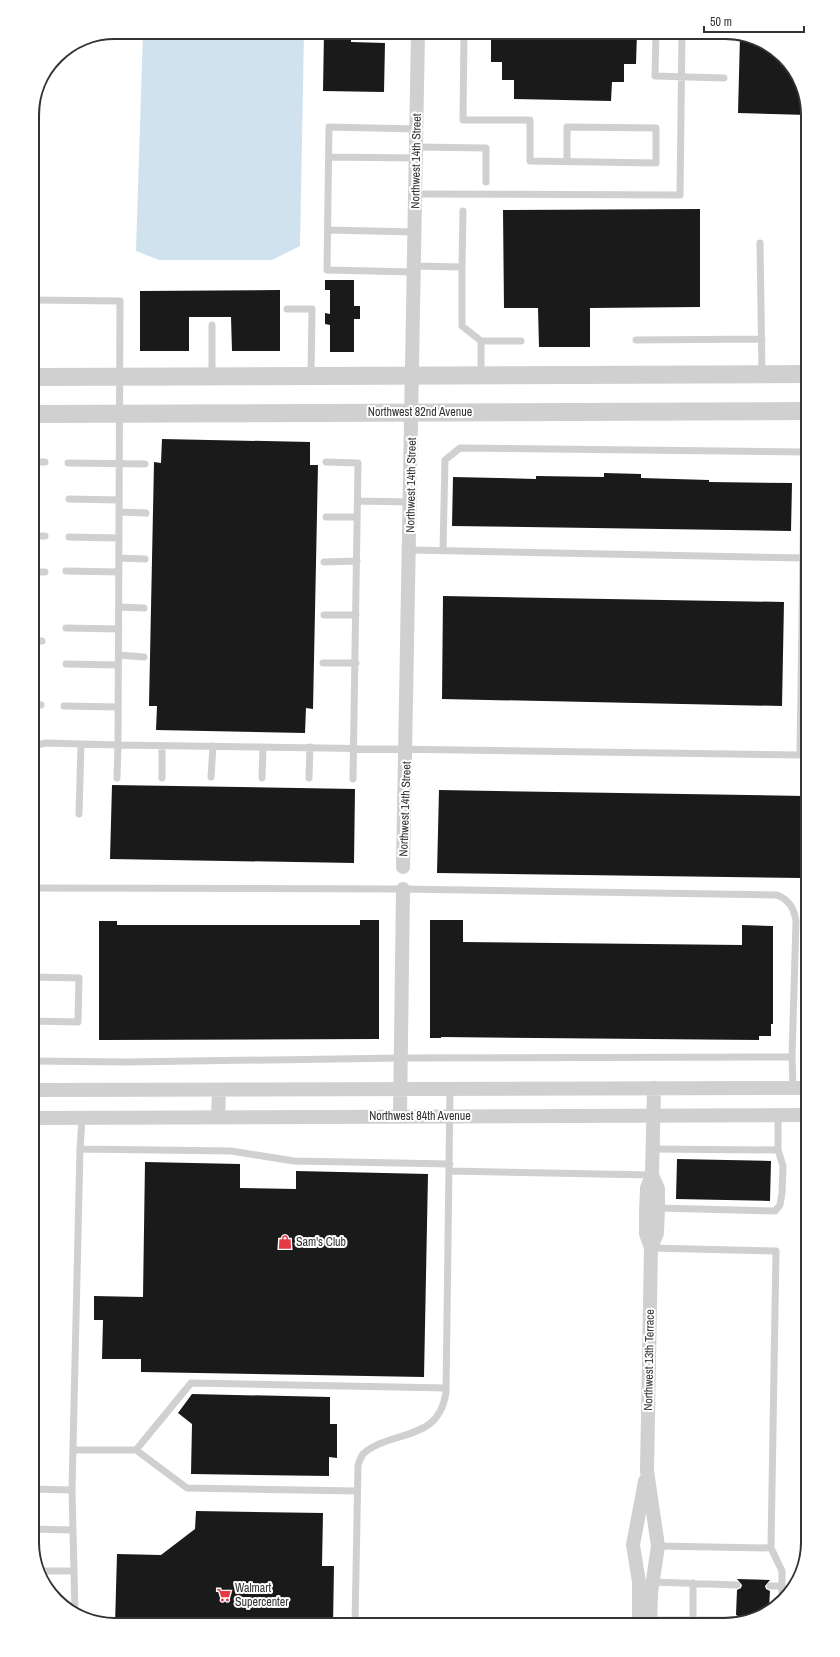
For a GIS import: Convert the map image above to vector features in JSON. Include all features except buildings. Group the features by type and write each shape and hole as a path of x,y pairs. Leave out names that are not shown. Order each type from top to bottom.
{"street":[{"name":"Northwest 14th Street","path":"403,867 410,550 413,269 418,39"},
{"path":"39,377 801,374"},
{"name":"Northwest 82nd Avenue","path":"39,414 801,411"},
{"path":"400,1116 403,889"},
{"name":"Northwest 13th Terrace","path":"645,1618 658,1546 647,1471 651,1248 646,1234 646,1212 647,1188 652,1175 654,1088"},
{"path":"39,1090 801,1088"},
{"path":"218,1090 218,1117"},
{"name":"Northwest 84th Avenue","path":"39,1118 801,1115"},
{"name":"Northwest 13th Terrace","path":"651,1248 657,1233 658,1208 658,1189 652,1175"},
{"name":"Northwest 13th Terrace","path":"644,1618 633,1545 647,1471"}],"lane":[{"path":"464,39 463,120 530,120 530,161 656,163 656,128 567,127 567,161"},
{"path":"656,39 655,76 682,78 724,78"},
{"path":"415,194 680,195 682,39"},
{"path":"416,129 329,127 327,270 462,267"},
{"path":"328,157 486,148 486,182"},
{"path":"463,211 462,326 481,341 521,341"},
{"path":"328,230 414,232"},
{"path":"760,243 762,374"},
{"path":"39,300 120,301 119,655 117,778"},
{"path":"287,309 312,309 311,376"},
{"path":"212,325 212,376"},
{"path":"636,340 762,339"},
{"path":"481,341 481,375"},
{"path":"443,550 445,460 460,448 801,452"},
{"path":"39,462 45,462"},
{"path":"326,462 358,463 353,779"},
{"path":"68,463 145,464"},
{"path":"68,499 119,500"},
{"path":"358,501 410,502"},
{"path":"119,512 146,513"},
{"path":"326,517 357,517"},
{"path":"39,536 45,536"},
{"path":"69,537 119,538"},
{"path":"410,550 801,558"},
{"path":"119,558 145,559"},
{"path":"324,562 357,561"},
{"path":"66,571 119,572"},
{"path":"39,572 45,572"},
{"path":"119,606 144,608"},
{"path":"324,615 356,615"},
{"path":"66,628 119,629"},
{"path":"119,655 144,657"},
{"path":"323,663 356,663"},
{"path":"66,664 118,665"},
{"path":"39,744 46,743 800,755 801,689"},
{"path":"64,706 118,707"},
{"path":"79,814 81,744"},
{"path":"162,746 162,778"},
{"path":"211,777 213,746"},
{"path":"262,778 263,747"},
{"path":"309,778 310,747"},
{"path":"39,888 403,889 771,894 782,897 792,907 796,921 792,1057 793,1088"},
{"path":"39,977 79,978 78,1022 39,1021"},
{"path":"39,1061 126,1062 401,1058 792,1057"},
{"path":"355,1618 358,1465 362,1455 375,1445 418,1430 431,1423 438,1417 444,1403 446,1388 451,1116 450,1089"},
{"path":"658,1208 775,1210 780,1205 783,1166 778,1150 778,1115"},
{"path":"75,1606 72,1490 82,1118"},
{"path":"80,1149 231,1151 294,1161 652,1175"},
{"path":"653,1149 778,1150"},
{"path":"651,1248 776,1251 771,1548 782,1571 782,1592"},
{"path":"136,1450 191,1383 446,1388"},
{"path":"74,1450 136,1450 187,1488 357,1491"},
{"path":"39,1489 72,1490"},
{"path":"39,1529 72,1530"},
{"path":"658,1546 771,1548"},
{"path":"45,1571 74,1571"},
{"path":"652,1582 737,1585"},
{"path":"693,1583 693,1618"},
{"path":"770,1586 782,1586"}],"water":[{"path":"143,39 304,39 300,246 272,260 159,260 136,251"}],"place":[{"name":"Sam's Club","path":"285,1242"},
{"name":"Walmart Supercenter","path":"224,1595"}]}
